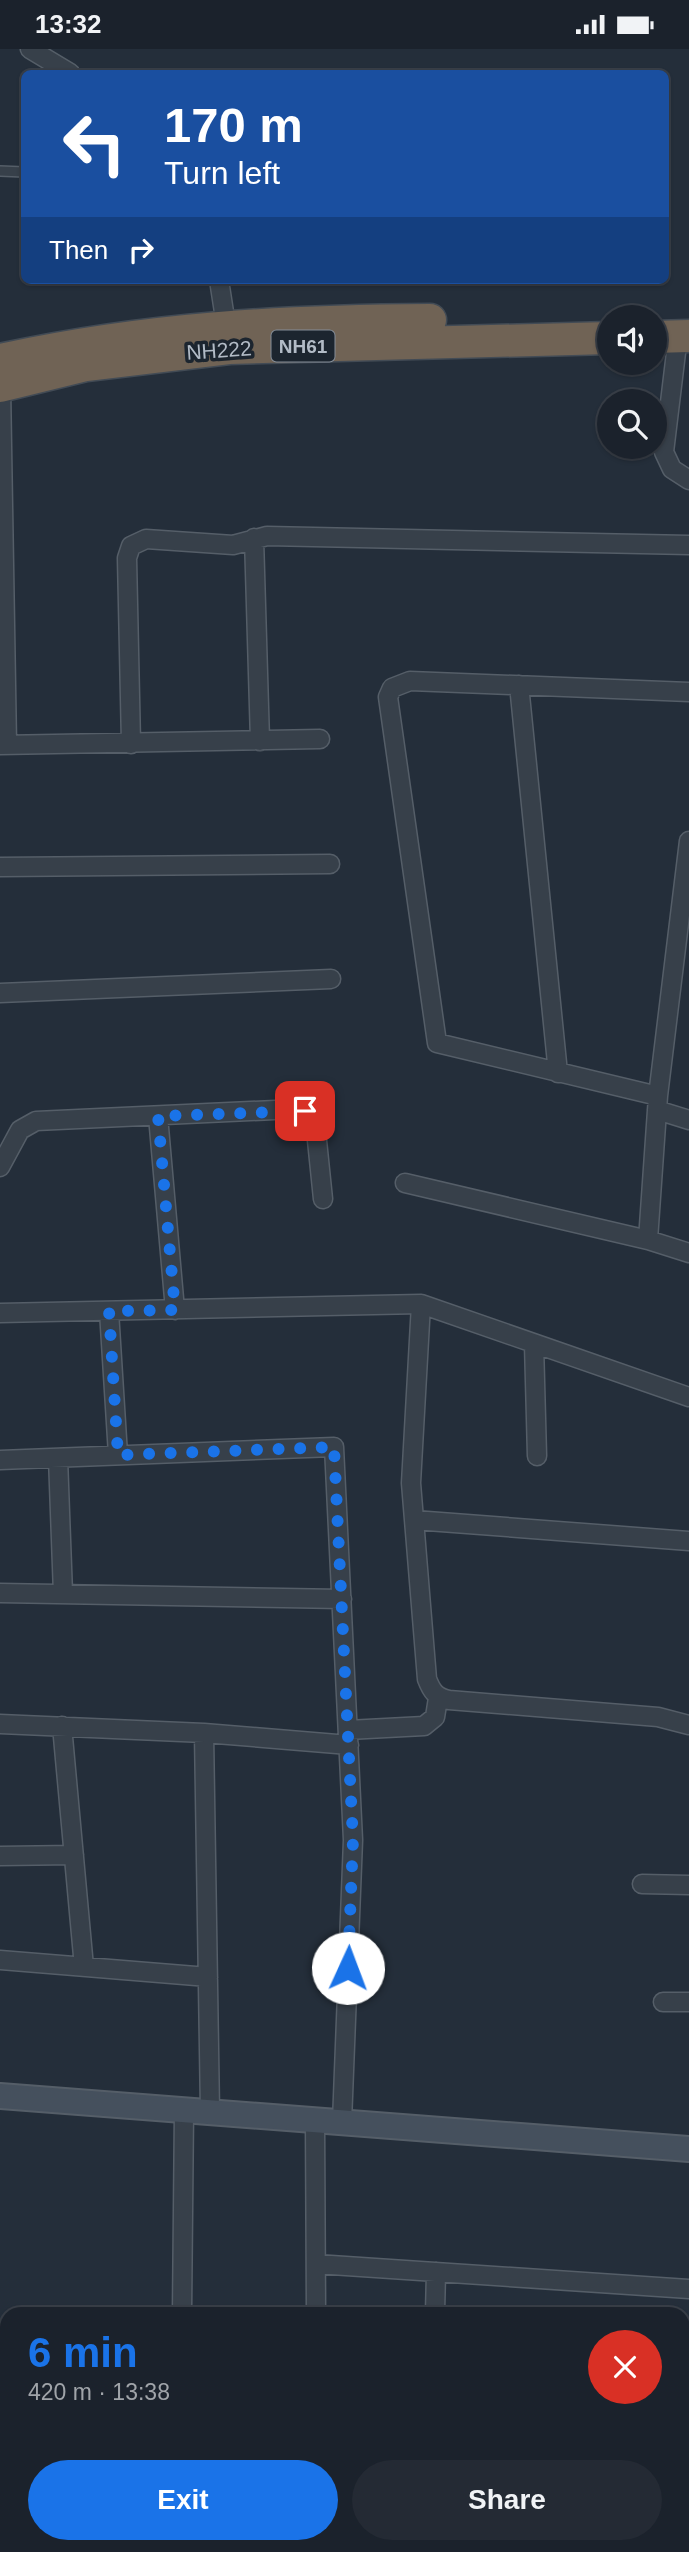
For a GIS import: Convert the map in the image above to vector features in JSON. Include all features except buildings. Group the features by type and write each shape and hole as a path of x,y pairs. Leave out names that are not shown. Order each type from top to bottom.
{"highway":[{"name":"NH222","path":"0,360 82,343 226,325 339,321 597,319"},
{"name":"NH222","path":"0,386 86,365 229,348 597,338"}],"street":[{"path":"30,49 65,70"},
{"path":"220,284 226,325"},
{"path":"673,330 664,452 672,469 689,480"},
{"path":"0,386 4,745 320,739"},
{"path":"131,744 127,558 131,546 146,540 233,545 254,538 689,545"},
{"path":"254,538 260,741"},
{"path":"689,692 410,681 392,688 387,707 437,1043 558,1073 657,1103 689,1119"},
{"path":"519,685 558,1073"},
{"path":"648,1240 657,1103 689,841"},
{"path":"0,867 330,864"},
{"path":"0,993 331,979"},
{"path":"0,1167 20,1130 28,1123 305,1111 312,1114 317,1129 323,1199"},
{"path":"158,1116 175,1310"},
{"path":"405,1184 648,1240 689,1253"},
{"path":"0,1724 348,1737 424,1726 435,1717 438,1697 428,1679 411,1483 421,1304"},
{"path":"0,1313 421,1304 689,1397"},
{"path":"109,1311 118,1455"},
{"path":"534,1343 537,1456"},
{"path":"0,1460 334,1447 353,1840 342,2122"},
{"path":"58,1458 63,1594"},
{"path":"414,1520 689,1541"},
{"path":"0,1593 342,1599"},
{"path":"438,1697 658,1717 689,1725"},
{"path":"62,1726 84,1967"},
{"path":"204,1733 210,2112"},
{"path":"0,1856 74,1855"},
{"path":"642,1884 689,1885"},
{"path":"0,1960 208,1977"},
{"path":"663,2002 689,2002"},
{"path":"0,2096 689,2149"},
{"path":"182,2307 184,2110"},
{"path":"315,2121 316,2307"},
{"path":"316,2264 689,2289"},
{"path":"435,2307 436,2272"}],"lane":[{"path":"0,171 21,172"}],"route":[{"path":"305,1111 296,1109 158,1116 175,1310 109,1311 118,1455 334,1447 353,1840 348,1968"}]}
